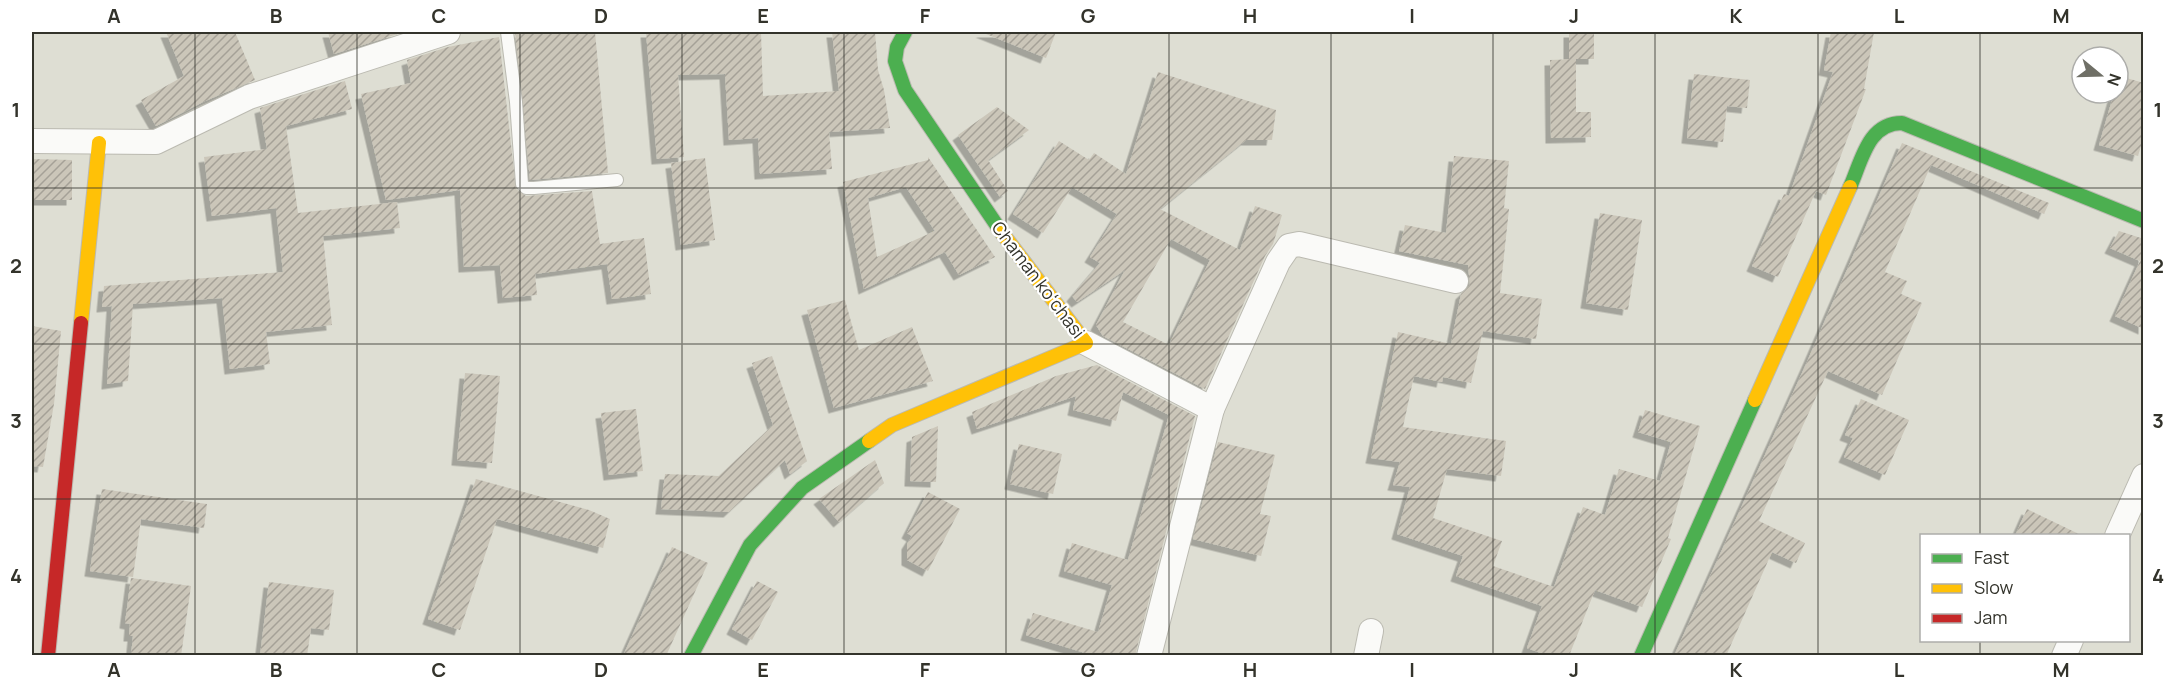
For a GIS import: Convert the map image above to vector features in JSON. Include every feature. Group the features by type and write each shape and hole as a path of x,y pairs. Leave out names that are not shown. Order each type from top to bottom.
{"street":[{"path":"32,141 156,142 249,97 447,32"},
{"name":"Chaman koʻchasi","path":"905,32 895,46 894,66 905,90 1056,307 1086,343 1212,409"},
{"path":"1641,656 1874,133 1888,123 1902,123 2144,221"},
{"path":"48,656 99,143"},
{"path":"1149,656 1212,409 1278,262 1289,246 1299,244 1456,281"},
{"path":"691,656 750,545 802,488 892,425 1086,343"},
{"path":"2118,534 2144,476"},
{"path":"1366,656 1371,632"},
{"path":"2064,656 2070,642"}],"lane":[{"path":"507,32 516,102 522,184 526,188 534,188 617,180"}],"building":[{"path":"166,32 235,32 255,80 205,101 156,126 141,100 184,76"},
{"path":"328,32 404,32 334,54"},
{"path":"515,32 595,32 608,173 530,180"},
{"path":"646,32 761,32 763,96 839,91 832,32 875,32 878,70 884,90 890,128 829,132 832,169 760,174 758,138 729,140 725,74 678,75 684,157 657,159"},
{"path":"981,32 1056,32 1046,58"},
{"path":"1569,32 1594,32 1594,59 1569,59"},
{"path":"1831,32 1874,32 1864,89 1866,89 1826,195 1816,191 1778,277 1752,266 1784,194 1789,196 1833,72 1824,70"},
{"path":"499,37 516,189 526,196 592,191 600,244 644,238 651,294 612,299 607,264 535,274 537,295 503,298 500,265 464,267 460,190 386,200 361,94 411,83 407,60 448,47"},
{"path":"1576,59 1576,112 1591,112 1591,137 1551,138 1550,60"},
{"path":"1158,72 1276,110 1272,140 1246,140 1160,209 1240,250 1255,206 1282,215 1273,244 1265,256 1205,389 1103,336 1096,325 1125,270 1077,302 1072,296 1100,263 1090,257 1117,214 1072,187 1043,233 1013,214 1059,141 1089,160 1094,153 1126,174","holes":["1171,239 1210,260 1169,345 1123,322"]},
{"path":"1694,74 1750,80 1747,108 1727,106 1723,142 1687,138"},
{"path":"2130,79 2144,83 2144,136 2138,156 2099,145 2111,105 2130,105"},
{"path":"345,81 352,109 286,126 298,213 397,202 400,228 323,236 332,325 266,332 270,364 230,369 222,298 133,304 128,381 107,384 112,306 102,307 104,286 283,272 276,208 212,216 204,157 267,149 260,108"},
{"path":"997,107 1029,130 988,160 1008,191 1000,197 958,135"},
{"path":"1902,143 2049,203 2044,214 1931,165 1885,272 1907,281 1901,294 1922,303 1882,395 1828,371 1759,521 1805,543 1796,563 1772,552 1726,656 1674,656 1807,362"},
{"path":"1454,156 1509,161 1504,208 1509,209 1500,293 1542,299 1536,339 1483,331 1471,383 1443,377 1442,382 1414,376 1403,427 1506,441 1501,476 1447,469 1433,518 1502,541 1493,566 1554,587 1583,507 1605,515 1619,469 1660,481 1671,442 1638,432 1645,410 1700,426 1668,538 1671,539 1642,607 1595,590 1569,656 1549,656 1527,648 1542,606 1456,576 1463,556 1397,534 1410,487 1393,485 1400,462 1371,458 1398,332 1451,344 1461,294 1470,285 1468,265 1399,251 1405,225 1446,233"},
{"path":"928,157 995,257 959,275 945,252 864,289 843,182 928,160","holes":["906,187 935,231 877,257 868,198"]},
{"path":"705,158 715,240 681,245 671,163"},
{"path":"32,159 72,160 72,200 32,200"},
{"path":"1600,213 1642,220 1628,310 1586,303"},
{"path":"2119,231 2144,239 2144,329 2115,316 2140,261 2110,248"},
{"path":"845,300 859,350 912,327 933,381 834,408 807,310"},
{"path":"32,326 61,331 54,404 43,467 32,466"},
{"path":"772,356 807,461 790,474 785,460 729,512 661,509 665,474 719,476 773,425 752,363"},
{"path":"1097,365 1195,416 1135,656 1095,656 1026,635 1033,613 1098,632 1112,585 1064,571 1072,543 1128,560 1169,415 1123,392 1116,421 1073,410 1076,396 977,429 972,412 1056,376"},
{"path":"465,373 500,376 492,463 457,460"},
{"path":"1861,399 1909,420 1885,475 1844,457 1853,438 1845,435"},
{"path":"636,409 643,471 609,475 601,413"},
{"path":"938,426 936,482 910,481 912,437"},
{"path":"1218,442 1275,455 1260,514 1271,516 1261,556 1193,539"},
{"path":"1019,444 1062,454 1053,494 1010,484"},
{"path":"875,460 884,483 839,522 819,499"},
{"path":"476,479 589,510 610,519 603,548 497,519 460,630 428,619"},
{"path":"102,489 207,504 204,528 141,519 133,577 90,571"},
{"path":"928,492 960,509 928,571 907,560 907,544 912,536 907,533"},
{"path":"2027,509 2079,534 2016,534"},
{"path":"672,547 708,563 666,656 623,656"},
{"path":"131,578 191,586 181,656 131,656 133,636 129,636 130,624 125,623"},
{"path":"757,581 778,592 752,640 732,629"},
{"path":"269,582 334,590 329,630 311,628 307,656 260,656"}],"traffic: fast":[{"path":"905,32 897,47 895,61 905,90 1002,233"},
{"path":"1850,187 1863,155 1874,136 1881,129 1902,123 2144,221"},
{"path":"1641,656 1755,400"},
{"path":"691,656 750,545 802,488 869,441"}],"traffic: slow":[{"path":"81,323 99,143"},
{"path":"1755,400 1850,187"},
{"path":"869,441 892,425 1086,343 1002,233"}],"traffic: jam":[{"path":"48,656 81,323"}]}
